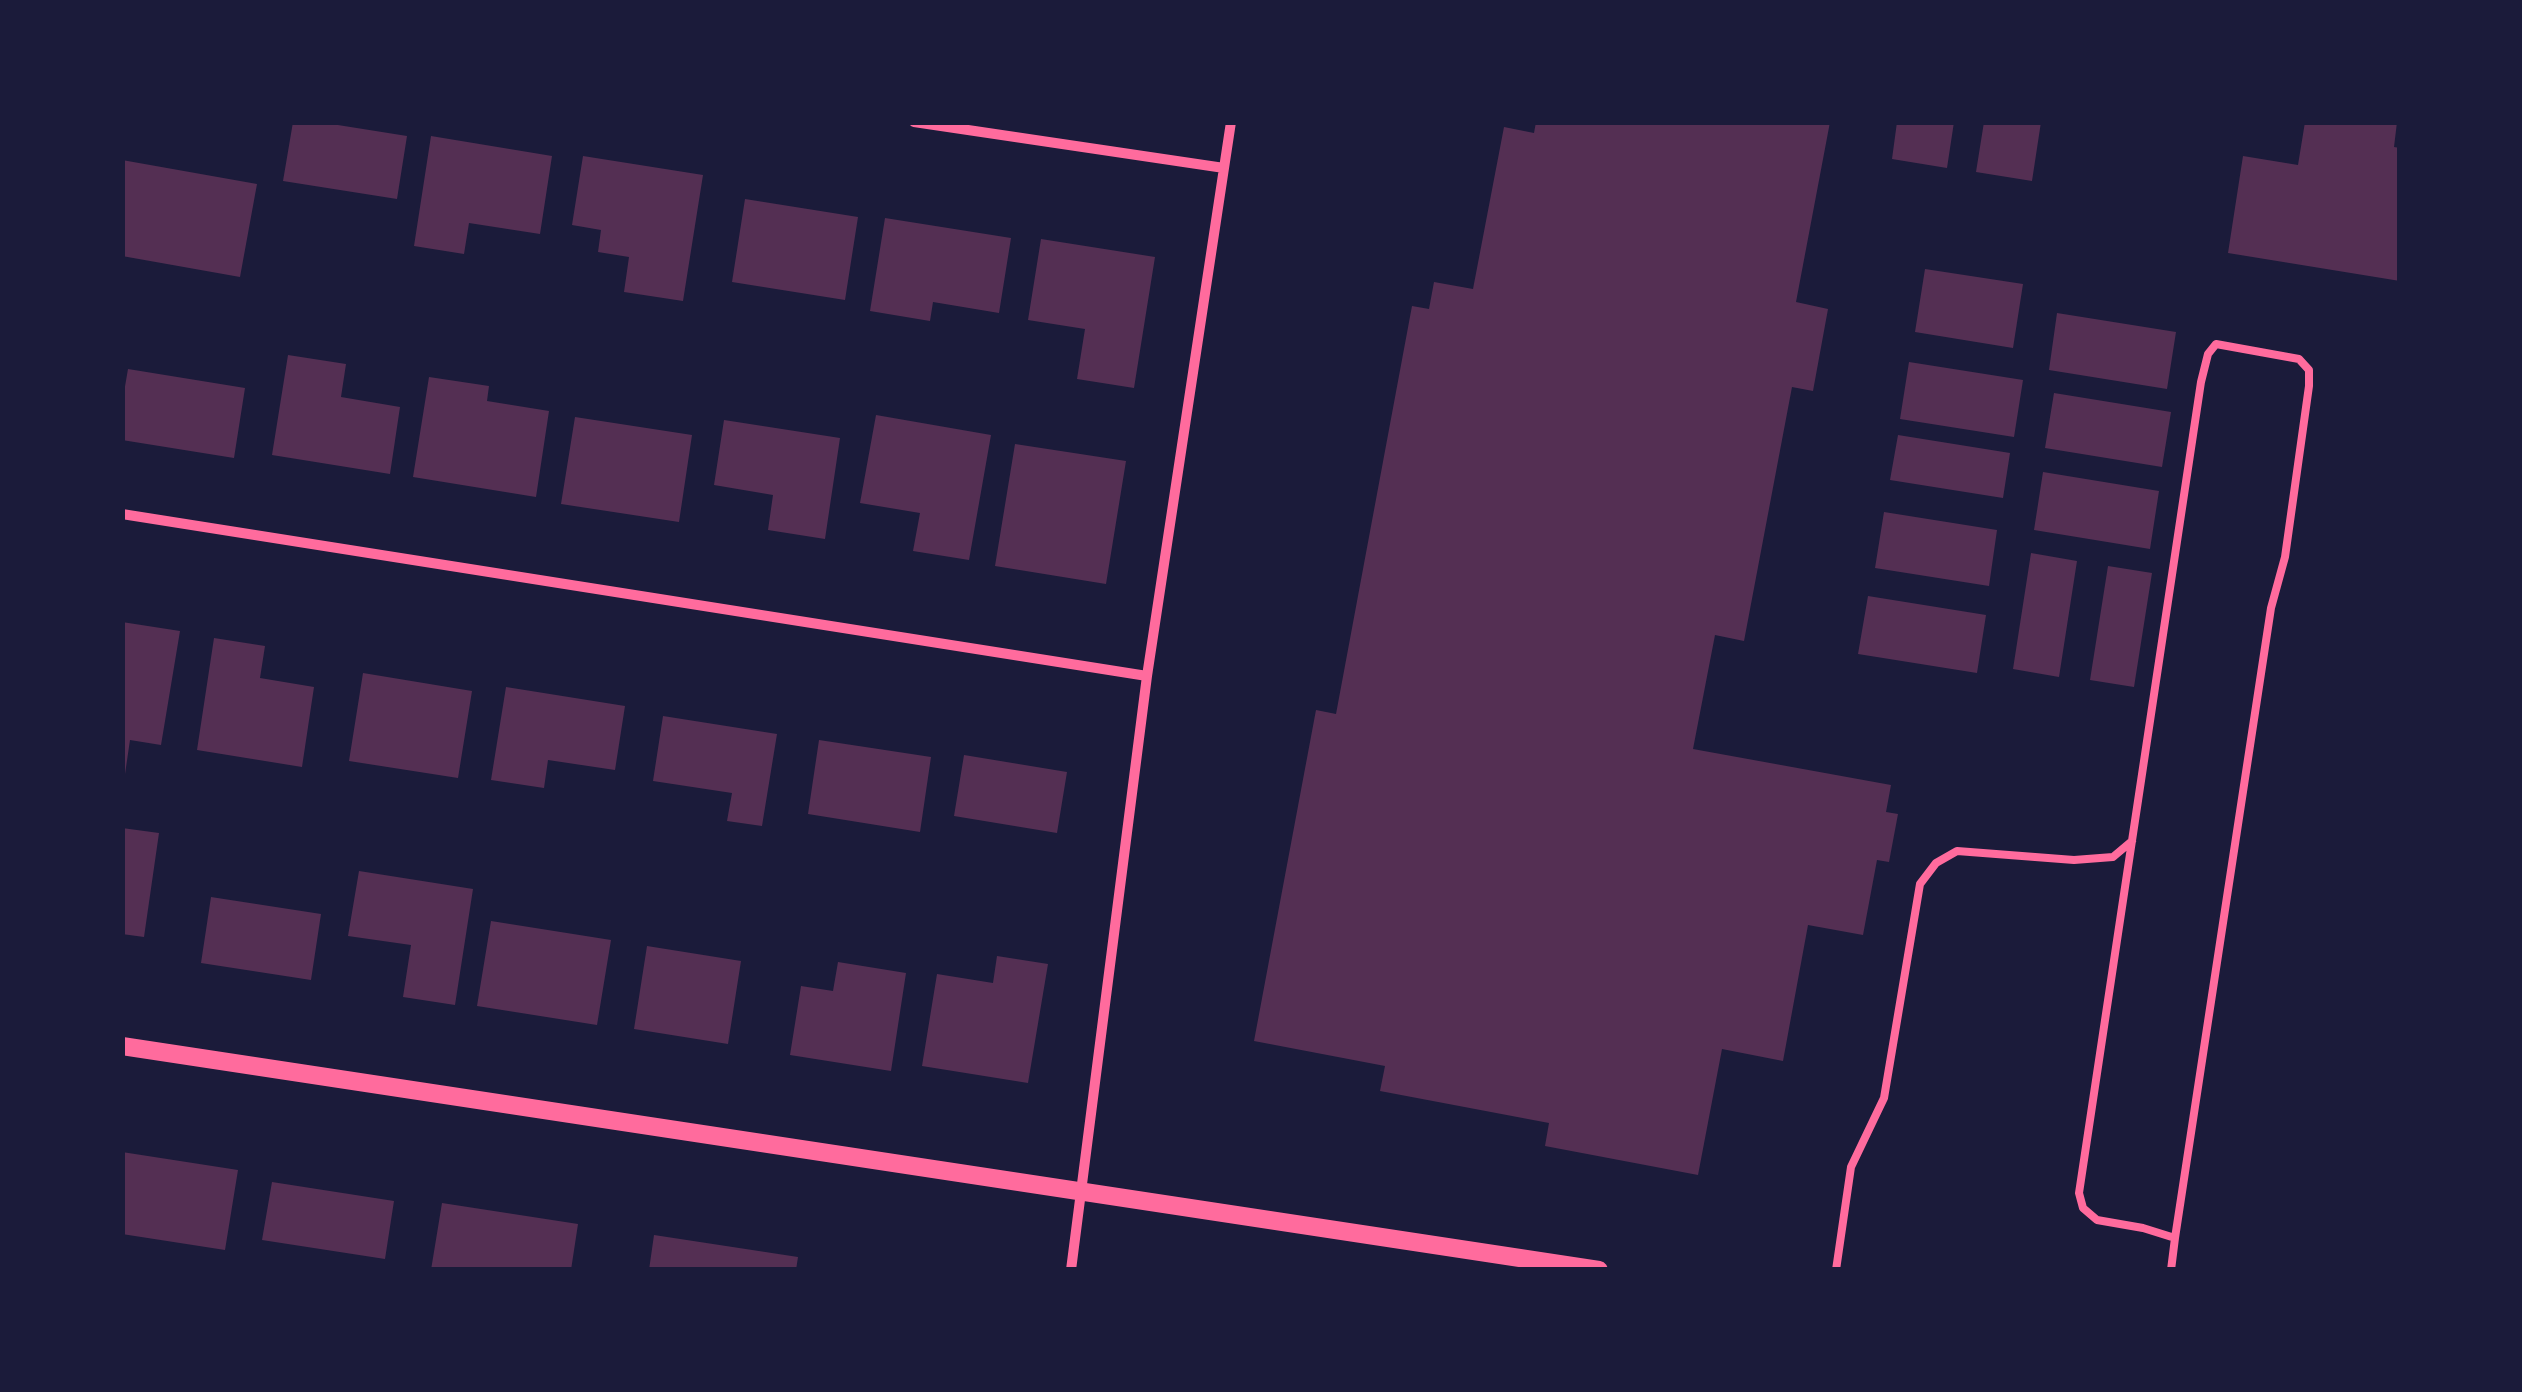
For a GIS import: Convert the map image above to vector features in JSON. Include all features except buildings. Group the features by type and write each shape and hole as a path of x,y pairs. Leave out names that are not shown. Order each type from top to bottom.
{"street":[{"path":"914,122 1224,168"},
{"path":"1071,1270 1147,676 1231,122"},
{"path":"122,514 1147,676"},
{"path":"122,1046 1599,1270"}],"lane":[{"path":"2170,1270 2176,1238 2271,608 2285,557 2309,370 2298,359 2216,344 2208,354 2200,382 2080,1193 2082,1208 2098,1220 2176,1238"},
{"path":"1836,1270 1851,1167 1884,1098 1920,884 1936,862 1957,851 2074,860 2112,857 2132,841"}]}
